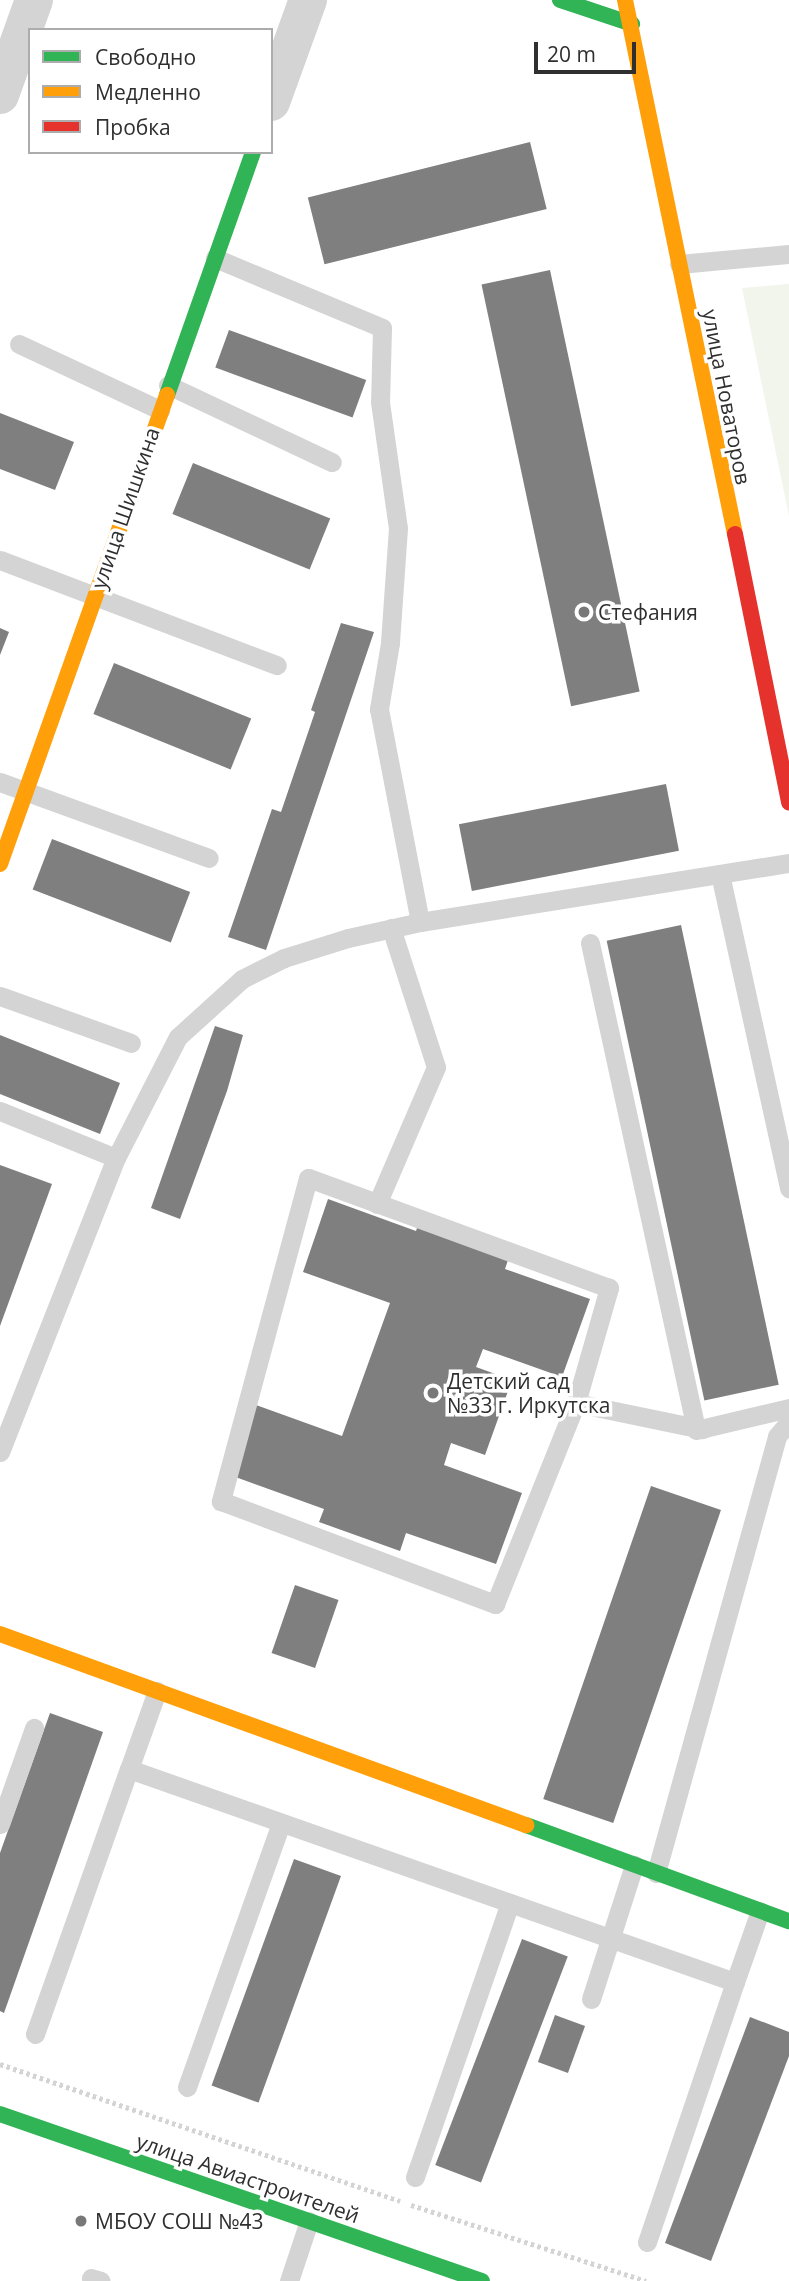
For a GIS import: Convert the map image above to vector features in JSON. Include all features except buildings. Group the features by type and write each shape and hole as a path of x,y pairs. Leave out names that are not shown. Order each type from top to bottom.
{"street":[{"path":"0,94 34,0"},
{"path":"273,96 308,0"},
{"path":"560,0 632,24"},
{"name":"улица Новаторов","path":"625,0 789,803"},
{"name":"улица Шишкина","path":"0,864 252,154"},
{"path":"0,1634 789,1921"},
{"name":"улица Авиастроителей","path":"0,2114 482,2281"}],"lane":[{"path":"679,264 789,254"},
{"path":"215,258 382,328 380,402 398,528 390,643 379,709 420,922"},
{"path":"19,344 160,410"},
{"path":"169,385 332,462"},
{"path":"0,561 94,594 277,665"},
{"path":"762,679 789,676"},
{"path":"0,782 209,858"},
{"path":"0,1452 116,1158 178,1037 242,979 284,958 391,928 789,863"},
{"path":"720,874 789,1189"},
{"path":"377,1204 436,1067 391,928"},
{"path":"590,943 696,1430 789,1408"},
{"path":"0,996 131,1043"},
{"path":"0,1111 116,1158"},
{"path":"307,1178 609,1288 576,1403 495,1604 221,1501 307,1178"},
{"path":"576,1403 702,1429"},
{"path":"656,1873 777,1436 789,1422"},
{"path":"35,2034 157,1691"},
{"path":"0,1824 34,1728"},
{"path":"129,1769 735,1982"},
{"path":"187,2088 281,1823"},
{"path":"591,1999 634,1865"},
{"path":"415,2177 510,1903"},
{"path":"647,2242 760,1911"},
{"path":"289,2281 309,2221"}],"path":[{"path":"0,2064 341,2182 646,2281"}],"shaded area":[{"path":"789,284 789,516 742,288"}],"traffic: fast":[{"path":"560,0 632,24"},
{"path":"167,395 252,154"},
{"path":"526,1825 789,1921"},
{"path":"0,2114 482,2281"}],"traffic: slow":[{"path":"625,0 735,534"},
{"path":"0,864 167,395"},
{"path":"0,1634 526,1825"}],"traffic: jam":[{"path":"735,534 789,803"}],"place":[{"name":"Стефания","path":"584,612"},
{"name":"Детский сад №33 г. Иркутска","path":"433,1393"},
{"name":"МБОУ СОШ №43","path":"81,2221"}]}
